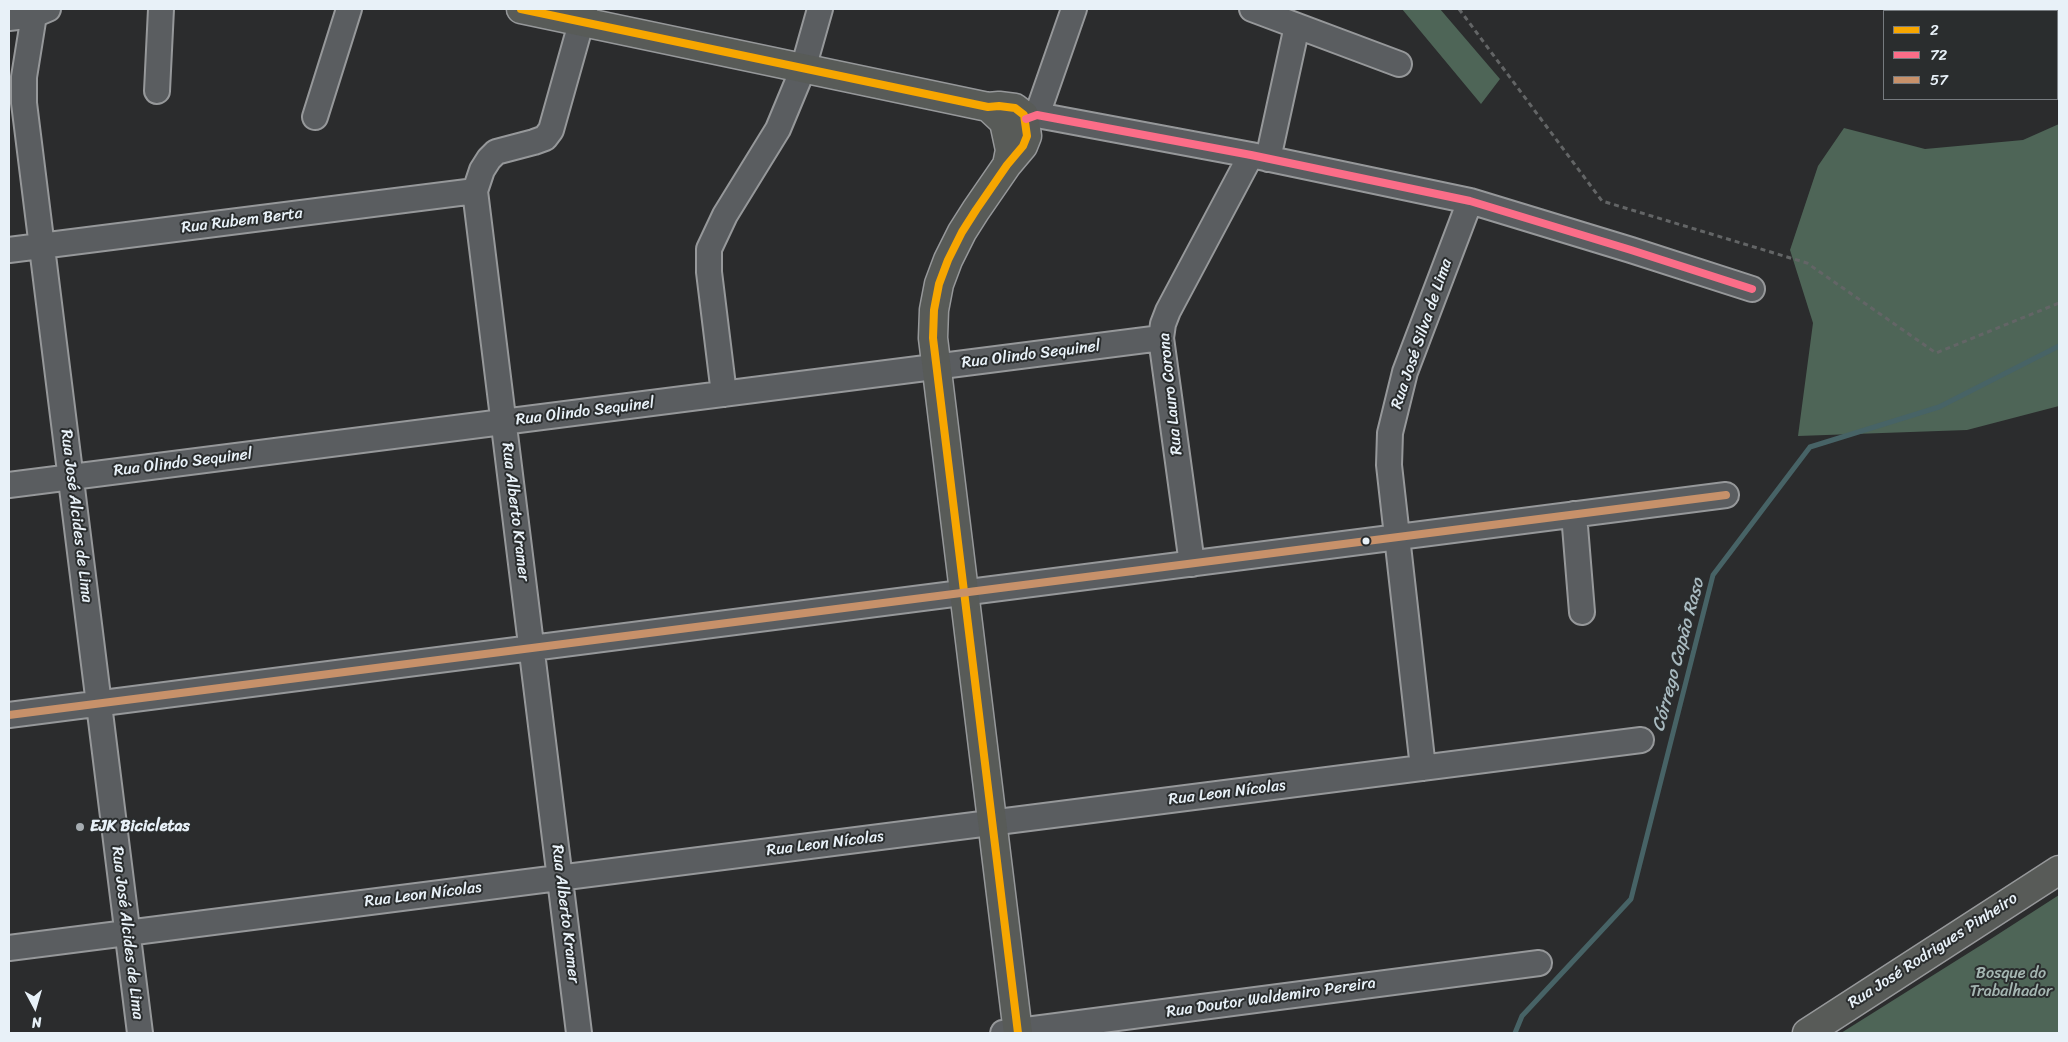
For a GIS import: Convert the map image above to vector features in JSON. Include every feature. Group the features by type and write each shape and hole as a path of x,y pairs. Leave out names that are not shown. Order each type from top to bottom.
{"main road":[{"path":"521,9 583,15 803,69 988,107 1015,108 1024,115 1032,117 1024,146 1007,165 962,232 940,284 934,310 935,367 992,823 1013,1033"},
{"path":"988,107 1004,122 1010,150 1007,165"},
{"name":"Rua José Rodrigues Pinheiro","path":"1808,1033 2059,870"}],"street":[{"path":"157,91 161,9"},
{"path":"315,117 349,9"},
{"path":"724,394 709,272 709,249 725,215 778,129 803,69 820,9"},
{"path":"1074,9 1032,117 1259,157 1470,201 1752,289"},
{"path":"1252,9 1399,64"},
{"path":"9,18 41,12"},
{"name":"Rua José Alcides de Lima","path":"41,12 23,90 140,1033"},
{"name":"Rua Alberto Kramer","path":"580,1033 475,191 482,170 496,152 545,138 551,130 583,15"},
{"name":"Rua Lauro Corona","path":"1192,564 1161,338 1168,311 1259,157 1298,26"},
{"name":"Rua Rubem Berta","path":"9,250 475,191"},
{"name":"Rua José Silva de Lima","path":"1423,768 1388,451 1393,414 1405,372 1470,201"},
{"name":"Rua Olindo Sequinel","path":"9,485 1161,338"},
{"path":"9,715 1726,495"},
{"path":"1574,514 1582,612"},
{"name":"Rua Leon Nícolas","path":"9,948 1641,740"},
{"name":"Rua Doutor Waldemiro Pereira","path":"1013,1033 1539,963"}],"path":[{"path":"1459,9 1602,201 1807,263 1936,353 2059,303"}],"green space":[{"path":"1402,9 1440,9 1500,79 1481,104"},
{"path":"2059,124 2059,406 1967,430 1798,436 1813,323 1790,250 1818,166 1844,128 1925,149 2023,140"},
{"name":"Bosque do Trabalhador","path":"2059,895 2059,1033 1841,1033 1986,942"}],"waterway":[{"name":"Córrego Capão Raso","path":"1515,1033 1522,1016 1631,899 1713,575 1810,447 1939,407 2059,346"}],"transit line":[{"name":"2","path":"521,9 988,107 1015,108 1024,115 1027,136 1023,146 1007,165 976,210 948,260 939,284 934,310 933,338 1018,1033"},
{"name":"72","path":"1026,119 1037,115 1251,155 1470,201 1752,289"},
{"name":"57","path":"9,715 1726,495"}],"place":[{"name":"EJK Bicicletas","path":"80,827"}]}
